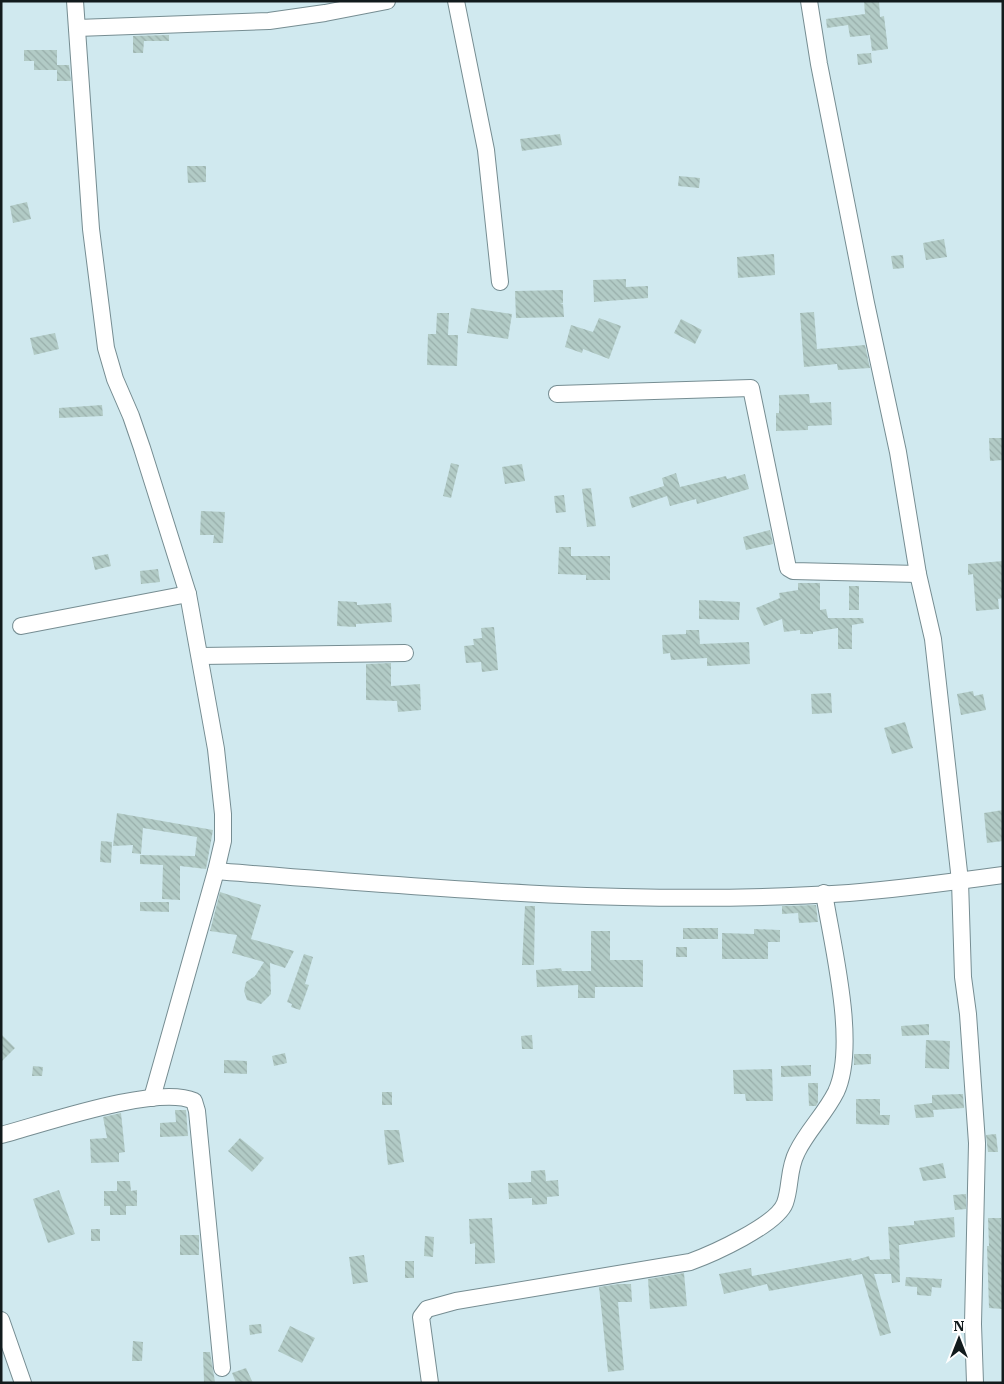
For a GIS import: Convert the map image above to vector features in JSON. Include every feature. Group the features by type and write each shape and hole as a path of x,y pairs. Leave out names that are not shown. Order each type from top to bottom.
{"street":[{"path":"75,1 92,238 106,348 114,379 132,416 188,594 216,749 223,814 223,841 216,871 152,1098"},
{"path":"77,28 269,21 387,1"},
{"path":"456,1 486,150 500,282"},
{"path":"809,1 819,64 866,303 898,452 918,574 933,640 960,881 963,977 968,1014 977,1143 973,1324 975,1383"},
{"path":"556,394 751,388 788,568 793,571 918,574"},
{"path":"21,626 188,594"},
{"path":"200,656 406,653"},
{"path":"216,871 428,888 687,898 824,893 960,881 1003,875"},
{"path":"430,1383 421,1317 427,1309 456,1301 690,1262 708,1256 778,1214 785,1205 790,1186 792,1161 837,1090 844,1055 842,1009 824,893"},
{"path":"1,1135 124,1102 152,1098 186,1097 194,1101 197,1112 222,1368"},
{"path":"1,1320 23,1383"}],"building":[{"path":"864,1 879,1 880,17 884,16 888,49 872,51 870,35 850,37 848,25 827,28 826,19 865,14"},
{"path":"169,35 169,41 144,41 143,53 133,53 133,36"},
{"path":"24,50 57,50 57,70 34,70 34,61 24,61"},
{"path":"871,53 872,63 858,65 857,54"},
{"path":"57,65 69,65 71,81 57,81"},
{"path":"560,134 562,145 522,151 520,139"},
{"path":"187,166 206,166 206,182 188,183"},
{"path":"679,176 700,178 699,188 678,186"},
{"path":"27,202 31,219 13,223 10,206"},
{"path":"944,239 947,257 926,260 923,243"},
{"path":"774,254 775,275 738,278 737,257"},
{"path":"903,255 904,268 893,269 891,256"},
{"path":"626,279 626,287 648,286 648,298 594,302 593,280"},
{"path":"563,290 563,303 560,303 563,304 564,317 516,318 515,291"},
{"path":"471,308 512,314 508,339 467,333"},
{"path":"814,312 817,349 865,345 870,368 838,370 837,364 804,367 800,313"},
{"path":"437,313 449,313 448,335 458,335 457,366 427,365 428,334 436,334"},
{"path":"599,318 621,326 609,359 583,349 582,353 565,347 571,325 593,332"},
{"path":"681,319 702,330 695,344 674,333"},
{"path":"55,333 59,349 34,355 30,338"},
{"path":"809,394 810,403 831,402 832,425 808,426 808,430 776,431 779,395"},
{"path":"102,405 103,416 59,418 59,408"},
{"path":"989,438 1003,438 1003,460 990,461"},
{"path":"451,463 459,465 451,498 443,496"},
{"path":"522,464 525,481 505,484 502,467"},
{"path":"676,473 680,487 726,476 727,479 745,474 749,489 697,504 696,499 670,506 667,496 632,508 629,497 664,486 662,478"},
{"path":"591,488 596,526 587,527 582,489"},
{"path":"564,495 566,512 556,513 554,496"},
{"path":"201,511 225,512 223,543 213,543 214,535 200,535"},
{"path":"770,530 773,544 746,550 743,537"},
{"path":"559,547 571,547 571,556 610,556 610,580 586,580 586,575 558,574"},
{"path":"108,554 111,566 95,570 92,557"},
{"path":"1003,561 1003,598 998,599 999,609 976,611 973,574 968,575 968,564"},
{"path":"158,569 160,582 141,584 140,571"},
{"path":"798,583 820,583 820,610 826,609 828,618 863,618 864,623 852,625 852,649 838,649 838,628 813,632 813,634 800,634 800,630 784,632 782,619 764,626 756,608 780,598 779,593 798,590"},
{"path":"849,586 859,586 859,610 849,610"},
{"path":"699,600 740,602 739,620 699,619"},
{"path":"338,601 357,602 357,605 391,603 392,622 356,624 356,627 337,626"},
{"path":"494,627 498,670 482,672 481,662 466,663 464,646 474,645 473,639 482,638 481,628"},
{"path":"686,630 699,630 700,644 749,642 750,664 707,666 707,658 671,660 670,653 663,654 662,635 686,634"},
{"path":"391,663 391,686 420,684 421,710 398,712 397,701 366,700 366,664"},
{"path":"973,691 974,696 983,694 986,710 961,715 957,694"},
{"path":"831,693 832,713 812,714 811,694"},
{"path":"905,722 913,748 892,754 884,728"},
{"path":"1003,810 1003,841 987,843 984,813"},
{"path":"117,813 213,830 206,869 180,866 180,900 162,899 163,865 140,864 140,855 195,856 197,837 143,828 141,854 132,853 133,845 113,846"},
{"path":"101,841 112,842 111,863 100,862"},
{"path":"220,892 261,905 251,939 294,951 285,968 270,963 271,994 261,1004 247,1000 244,991 246,982 255,976 264,962 232,953 237,935 210,931"},
{"path":"140,902 169,902 169,912 140,911"},
{"path":"816,905 818,922 799,923 798,913 782,914 782,906"},
{"path":"525,906 535,906 534,965 522,965"},
{"path":"683,928 718,928 718,939 683,939"},
{"path":"754,929 780,930 780,942 768,942 768,959 722,959 722,933 754,934"},
{"path":"591,931 610,931 610,960 643,960 643,987 595,987 595,998 578,998 578,985 537,987 536,970 561,968 562,971 591,971"},
{"path":"676,947 687,947 687,957 676,957"},
{"path":"304,954 313,957 305,984 309,985 300,1010 291,1007 292,1004 287,1002"},
{"path":"929,1024 929,1035 902,1036 901,1026"},
{"path":"1,1034 15,1048 1,1062"},
{"path":"532,1035 533,1049 522,1049 521,1036"},
{"path":"926,1040 950,1041 949,1069 925,1068"},
{"path":"285,1053 287,1063 274,1066 272,1056"},
{"path":"854,1054 871,1054 871,1064 854,1065"},
{"path":"224,1060 247,1061 247,1074 224,1073"},
{"path":"811,1065 811,1076 781,1077 781,1066"},
{"path":"33,1066 43,1067 42,1076 32,1076"},
{"path":"772,1069 773,1101 746,1101 745,1094 734,1094 733,1070"},
{"path":"808,1083 818,1083 818,1102 816,1106 809,1106"},
{"path":"382,1092 392,1092 392,1105 382,1105"},
{"path":"963,1094 964,1108 933,1110 934,1117 916,1118 914,1105 932,1103 932,1095"},
{"path":"856,1099 880,1099 880,1115 890,1115 889,1125 856,1124"},
{"path":"175,1110 186,1110 188,1136 160,1137 160,1123 176,1122"},
{"path":"121,1113 125,1152 119,1153 119,1162 91,1163 90,1139 107,1138 103,1117"},
{"path":"384,1130 399,1130 404,1162 388,1165"},
{"path":"996,1134 998,1152 988,1152 986,1135"},
{"path":"240,1138 264,1158 252,1172 228,1151"},
{"path":"943,1163 946,1178 923,1181 919,1168"},
{"path":"545,1170 546,1181 558,1180 559,1196 547,1197 547,1204 532,1205 532,1198 509,1199 508,1183 531,1182 531,1171"},
{"path":"117,1181 130,1181 131,1191 137,1190 137,1206 126,1206 126,1215 110,1215 110,1206 104,1206 104,1191 117,1191"},
{"path":"59,1190 75,1234 48,1243 33,1199"},
{"path":"966,1194 966,1209 955,1210 953,1195"},
{"path":"954,1217 955,1237 899,1245 900,1282 892,1283 891,1274 874,1274 891,1333 880,1336 862,1274 769,1291 767,1284 724,1294 719,1274 751,1268 752,1276 851,1258 852,1261 869,1256 870,1260 890,1259 888,1227 914,1225 914,1221"},
{"path":"492,1218 495,1263 475,1264 475,1243 470,1244 469,1219"},
{"path":"988,1218 1001,1218 1003,1309 989,1308"},
{"path":"91,1229 100,1229 100,1241 91,1241"},
{"path":"180,1235 199,1235 199,1255 180,1255"},
{"path":"425,1236 434,1237 433,1257 424,1256"},
{"path":"364,1255 368,1282 353,1284 349,1257"},
{"path":"405,1261 414,1261 414,1278 405,1278"},
{"path":"684,1273 687,1306 650,1309 648,1279"},
{"path":"906,1277 942,1279 941,1288 932,1287 931,1296 917,1295 917,1287 905,1286"},
{"path":"631,1284 632,1302 618,1302 624,1370 608,1372 599,1287"},
{"path":"261,1324 262,1333 250,1335 249,1325"},
{"path":"290,1326 315,1338 302,1363 278,1351"},
{"path":"133,1341 143,1342 142,1361 132,1361"},
{"path":"203,1352 210,1352 215,1382 204,1382"},
{"path":"246,1368 253,1383 236,1383 232,1373"}]}
